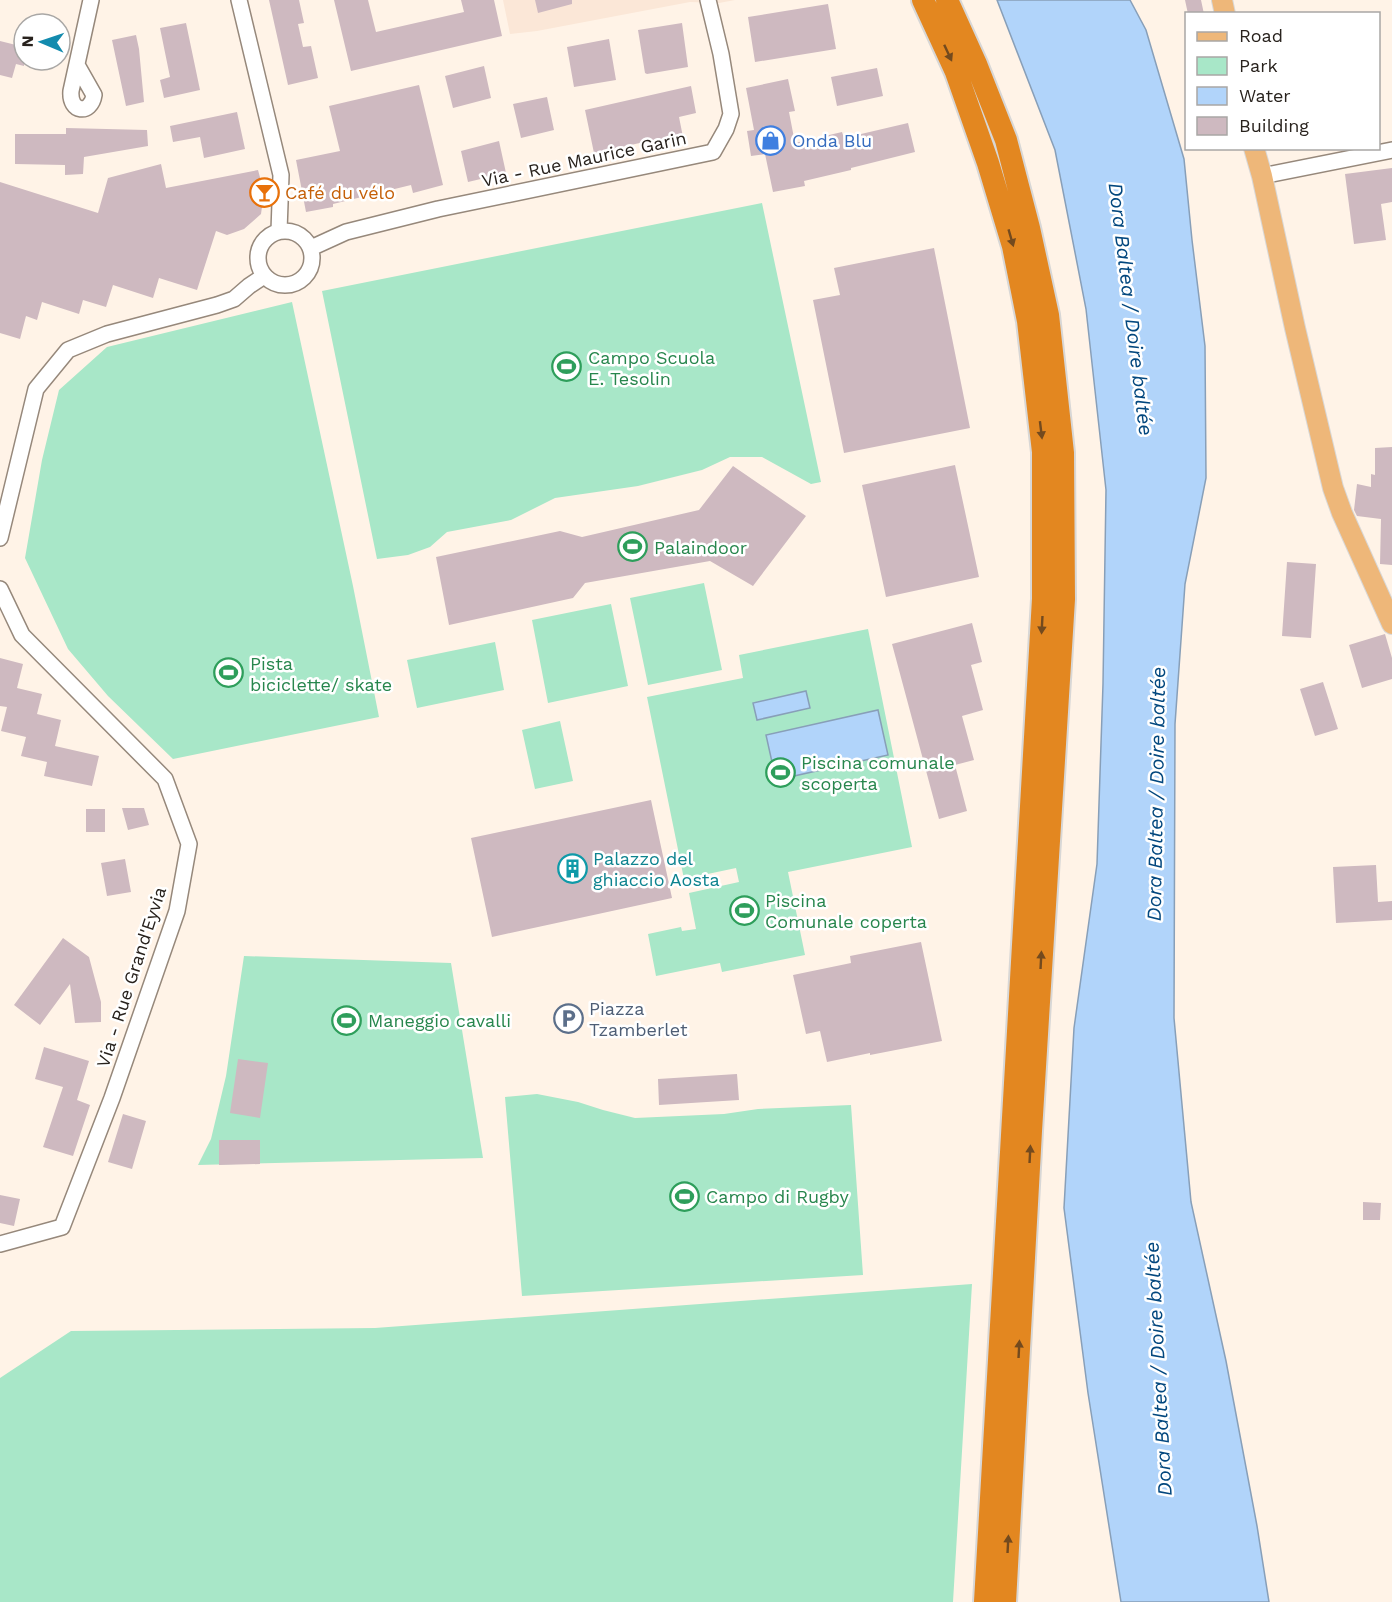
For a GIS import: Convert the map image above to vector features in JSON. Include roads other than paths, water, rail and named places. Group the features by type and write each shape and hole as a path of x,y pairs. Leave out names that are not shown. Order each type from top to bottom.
{"highway":[{"path":"923,0 956,72 988,163 1013,246 1028,321 1043,452 1043,599 985,1602"},
{"path":"947,0 976,64 1006,140 1029,228 1048,315 1062,453 1064,599 1005,1602"}],"main road":[{"path":"1255,150 1333,488 1392,624"}],"street":[{"path":"77,65 91,0"},
{"path":"239,0 281,175 279,231"},
{"name":"Via - Rue Maurice Garin","path":"311,248 346,232 438,209 713,152 726,129 731,114 721,54 708,0"},
{"path":"1262,176 1392,150"},
{"path":"279,231 298,233 311,248 313,257 308,273 299,281 284,285 272,282 264,276 258,262 264,240 279,231"},
{"path":"0,538 36,389 68,350 107,334 234,299 264,276"},
{"name":"Via - Rue Grand'Eyvia","path":"0,589 22,635 165,779 189,844 177,911 112,1098 62,1227 0,1244"}],"water":[{"name":"Dora Baltea / Doire baltée","path":"997,0 1130,0 1146,30 1184,159 1205,346 1206,478 1185,584 1175,724 1174,1018 1191,1202 1226,1361 1269,1602 1121,1602 1088,1393 1064,1208 1074,1028 1097,864 1106,490 1086,309 1055,150"},
{"path":"806,691 810,708 757,720 753,703"},
{"path":"878,710 888,755 776,780 766,735"}],"place":[{"name":"Onda Blu","path":"771,140"},
{"name":"Café du vélo","path":"264,192"},
{"name":"Campo Scuola E. Tesolin","path":"567,367"},
{"name":"Palaindoor","path":"633,547"},
{"name":"Pista biciclette/ skate","path":"229,673"},
{"name":"Piscina comunale scoperta","path":"780,772"},
{"name":"Palazzo del ghiaccio Aosta","path":"572,868"},
{"name":"Piscina Comunale coperta","path":"744,910"},
{"name":"Piazza Tzamberlet","path":"568,1018"},
{"name":"Maneggio cavalli","path":"347,1020"},
{"name":"Campo di Rugby","path":"685,1196"}]}
